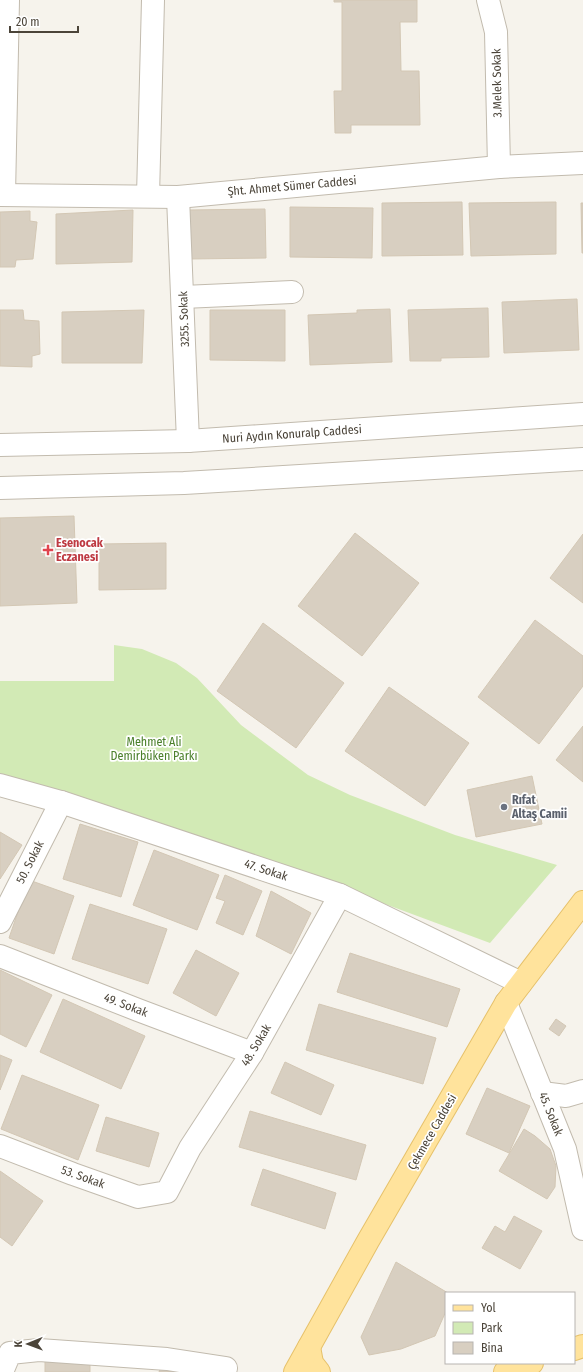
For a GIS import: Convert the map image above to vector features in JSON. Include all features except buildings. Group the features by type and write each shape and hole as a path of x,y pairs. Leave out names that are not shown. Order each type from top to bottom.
{"main road":[{"name":"Çekmece Caddesi","path":"295,1372 368,1241 506,1003 583,902"},
{"path":"309,1347 312,1363 319,1372"},
{"path":"505,1372 529,1364"}],"street":[{"path":"2,195 8,0"},
{"path":"148,196 153,0"},
{"name":"3.Melek Sokak","path":"488,0 496,32 499,167"},
{"name":"Şht. Ahmet Sümer Caddesi","path":"2,195 178,197 499,167 583,163"},
{"name":"3255. Sokak","path":"178,197 188,441"},
{"path":"183,297 292,292"},
{"name":"Nuri Aydın Konuralp Caddesi","path":"0,445 188,441 583,414"},
{"path":"0,488 184,483 583,459"},
{"name":"47. Sokak","path":"0,785 61,802 340,895 521,983"},
{"name":"50. Sokak","path":"0,922 61,802"},
{"name":"48. Sokak","path":"167,1192 190,1148 252,1053 340,895"},
{"name":"49. Sokak","path":"0,956 252,1053"},
{"name":"45. Sokak","path":"506,1003 565,1149 583,1229"},
{"path":"542,1093 566,1096 583,1091"},
{"name":"53. Sokak","path":"0,1146 138,1197 167,1192"},
{"path":"2,1372 10,1353 39,1350 167,1359 226,1368"}],"green space":[{"name":"Mehmet Ali Demirbüken Parkı","path":"114,645 142,649 176,663 197,678 241,725 308,775 350,795 455,835 557,865 490,943 264,859 0,789 0,681 114,681"}],"place":[{"name":"Esenocak Eczanesi","path":"48,550"},
{"name":"Rıfat Altaş Camii","path":"504,807"}]}
